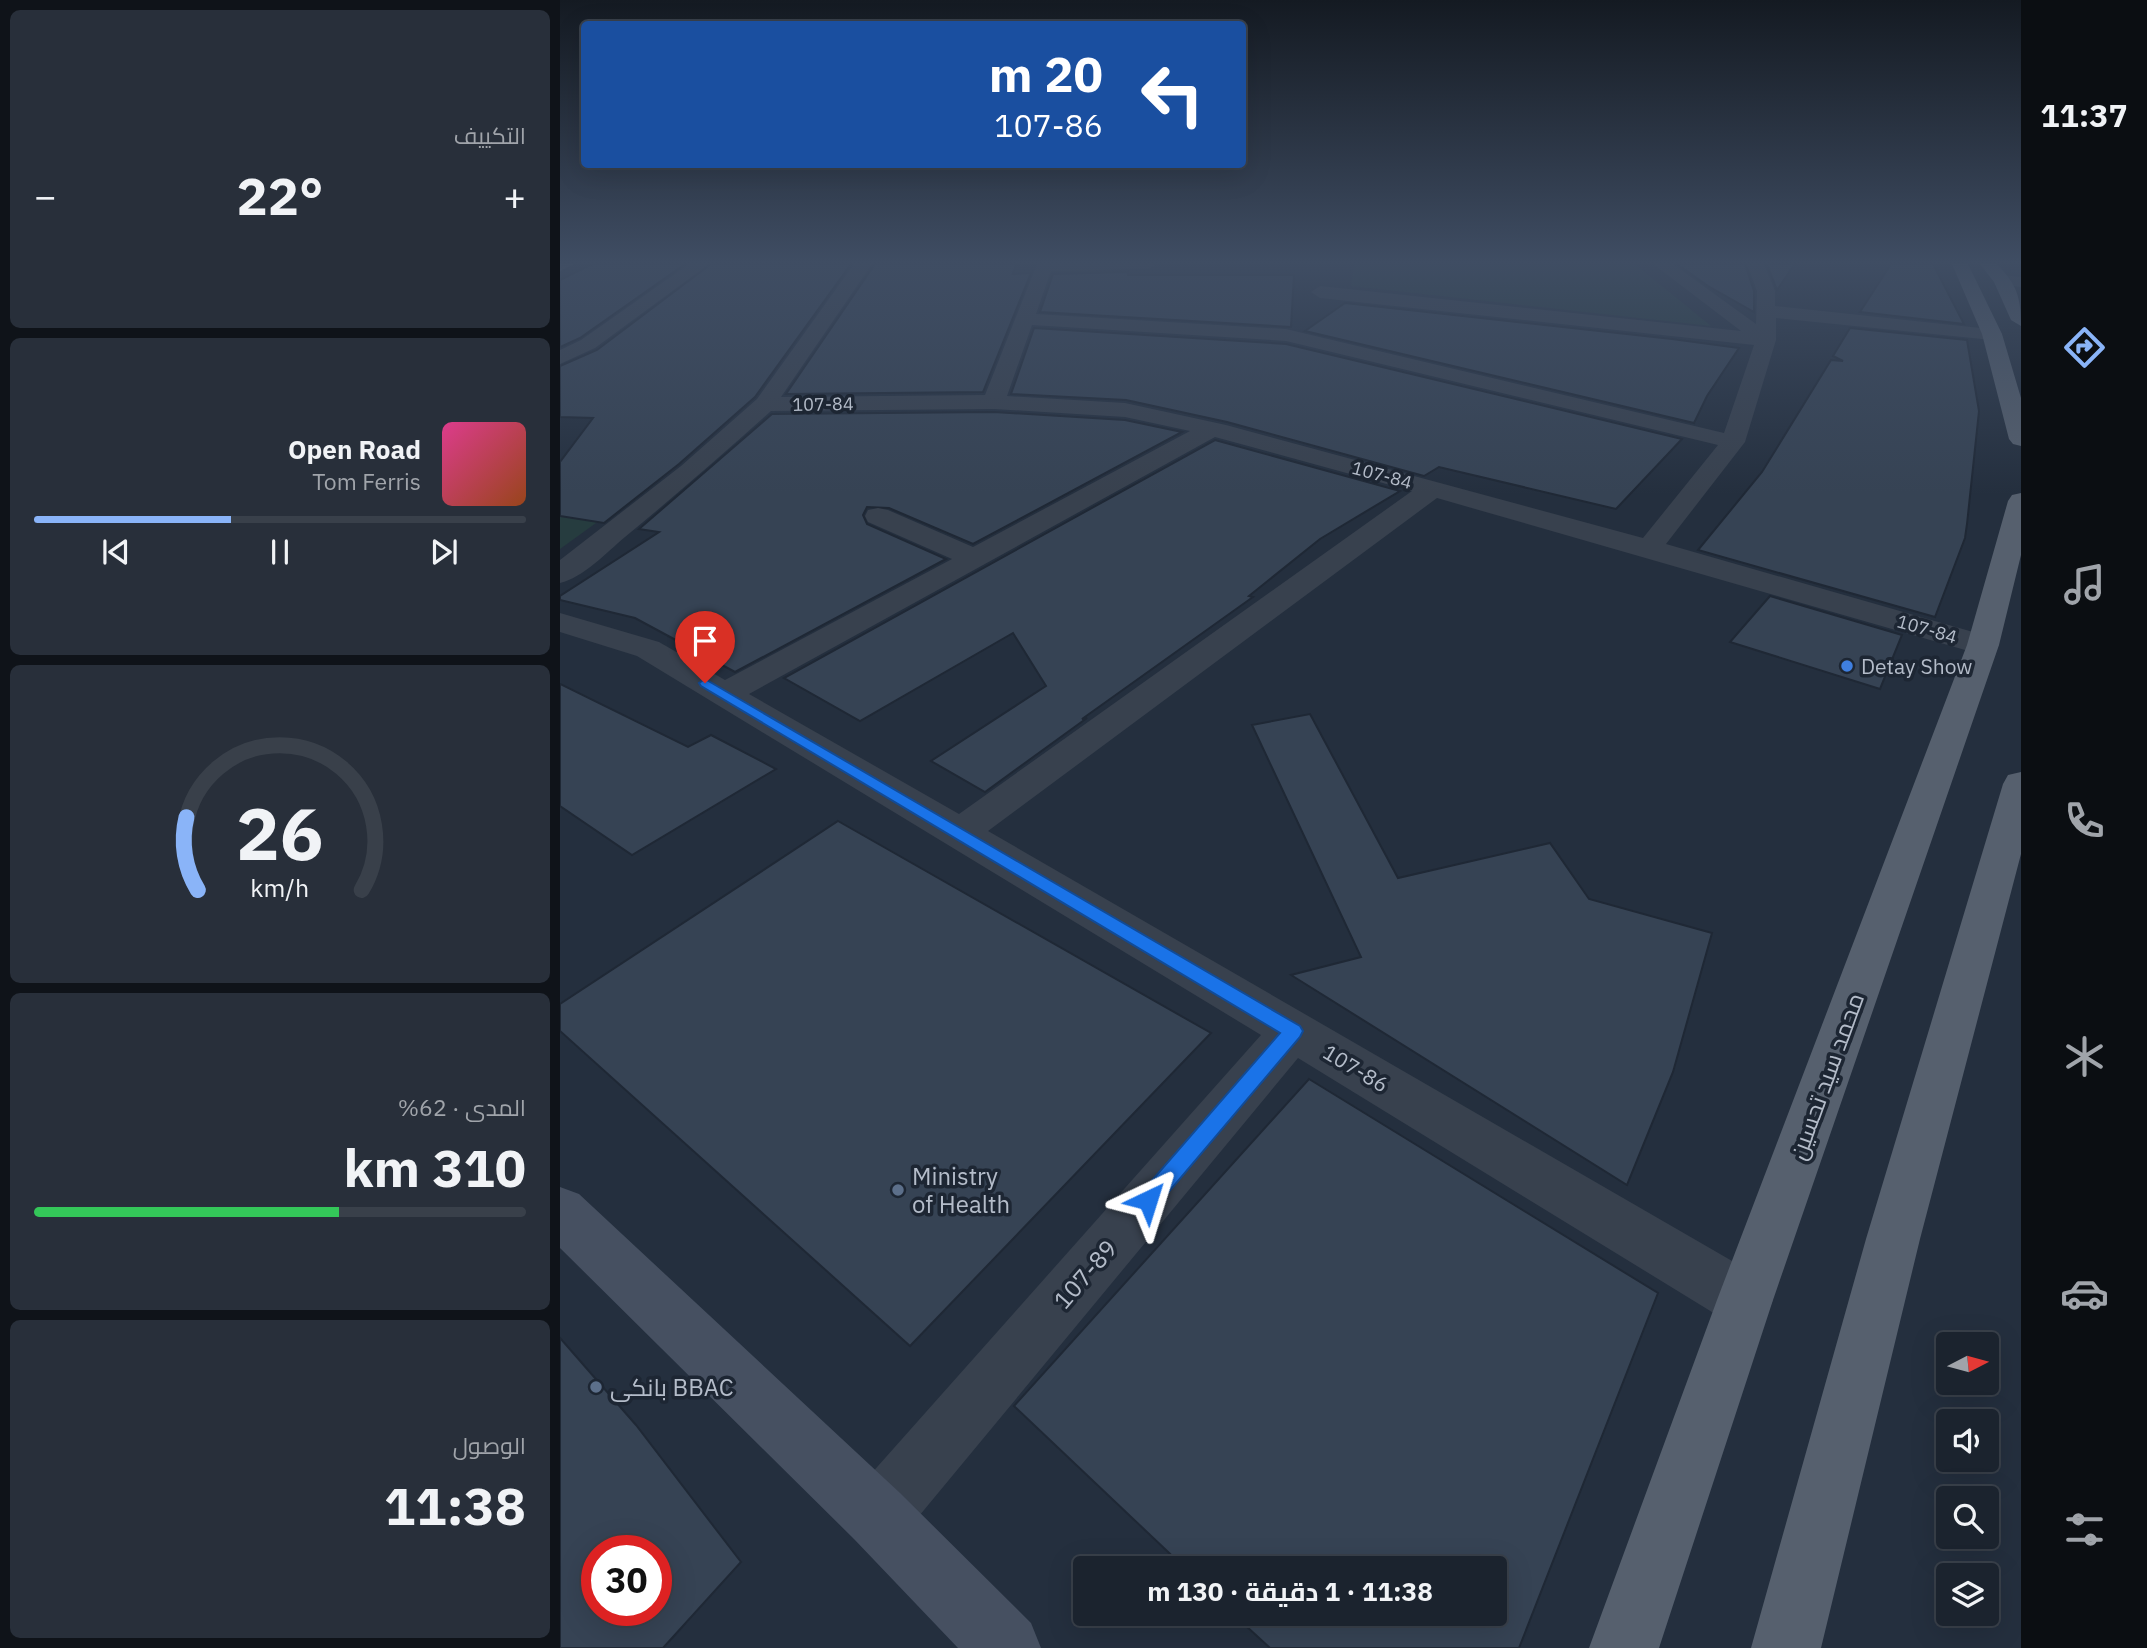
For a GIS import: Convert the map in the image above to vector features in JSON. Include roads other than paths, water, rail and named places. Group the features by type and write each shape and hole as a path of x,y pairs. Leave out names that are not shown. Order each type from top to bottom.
{"main road":[{"path":"1994,341 2021,439"},
{"name":"محمد سید تحسین","path":"1624,1648 1745,1300 1983,645 2021,501"},
{"path":"1792,1639 1893,1239 2021,784"},
{"path":"560,1212 877,1516 1006,1648"}],"street":[{"path":"560,358 592,341"},
{"path":"560,573 690,471 765,404 809,341"},
{"path":"994,401 1016,341"},
{"path":"1311,341 1734,442"},
{"path":"1649,548 1734,442 1766,341"},
{"name":"107-84","path":"765,404 994,401 1125,410 1212,429 1649,548 1983,645"},
{"path":"724,694 1212,429"},
{"path":"960,832 1432,489"},
{"path":"878,516 974,558"},
{"name":"107-86","path":"560,622 648,649 1745,1300"},
{"name":"107-89","path":"877,1516 1293,1031"}],"place":[{"name":"Detay Show","path":"1847,666"},
{"name":"Ministry of Health","path":"898,1190"},
{"name":"بانکی BBAC","path":"596,1387"}]}
